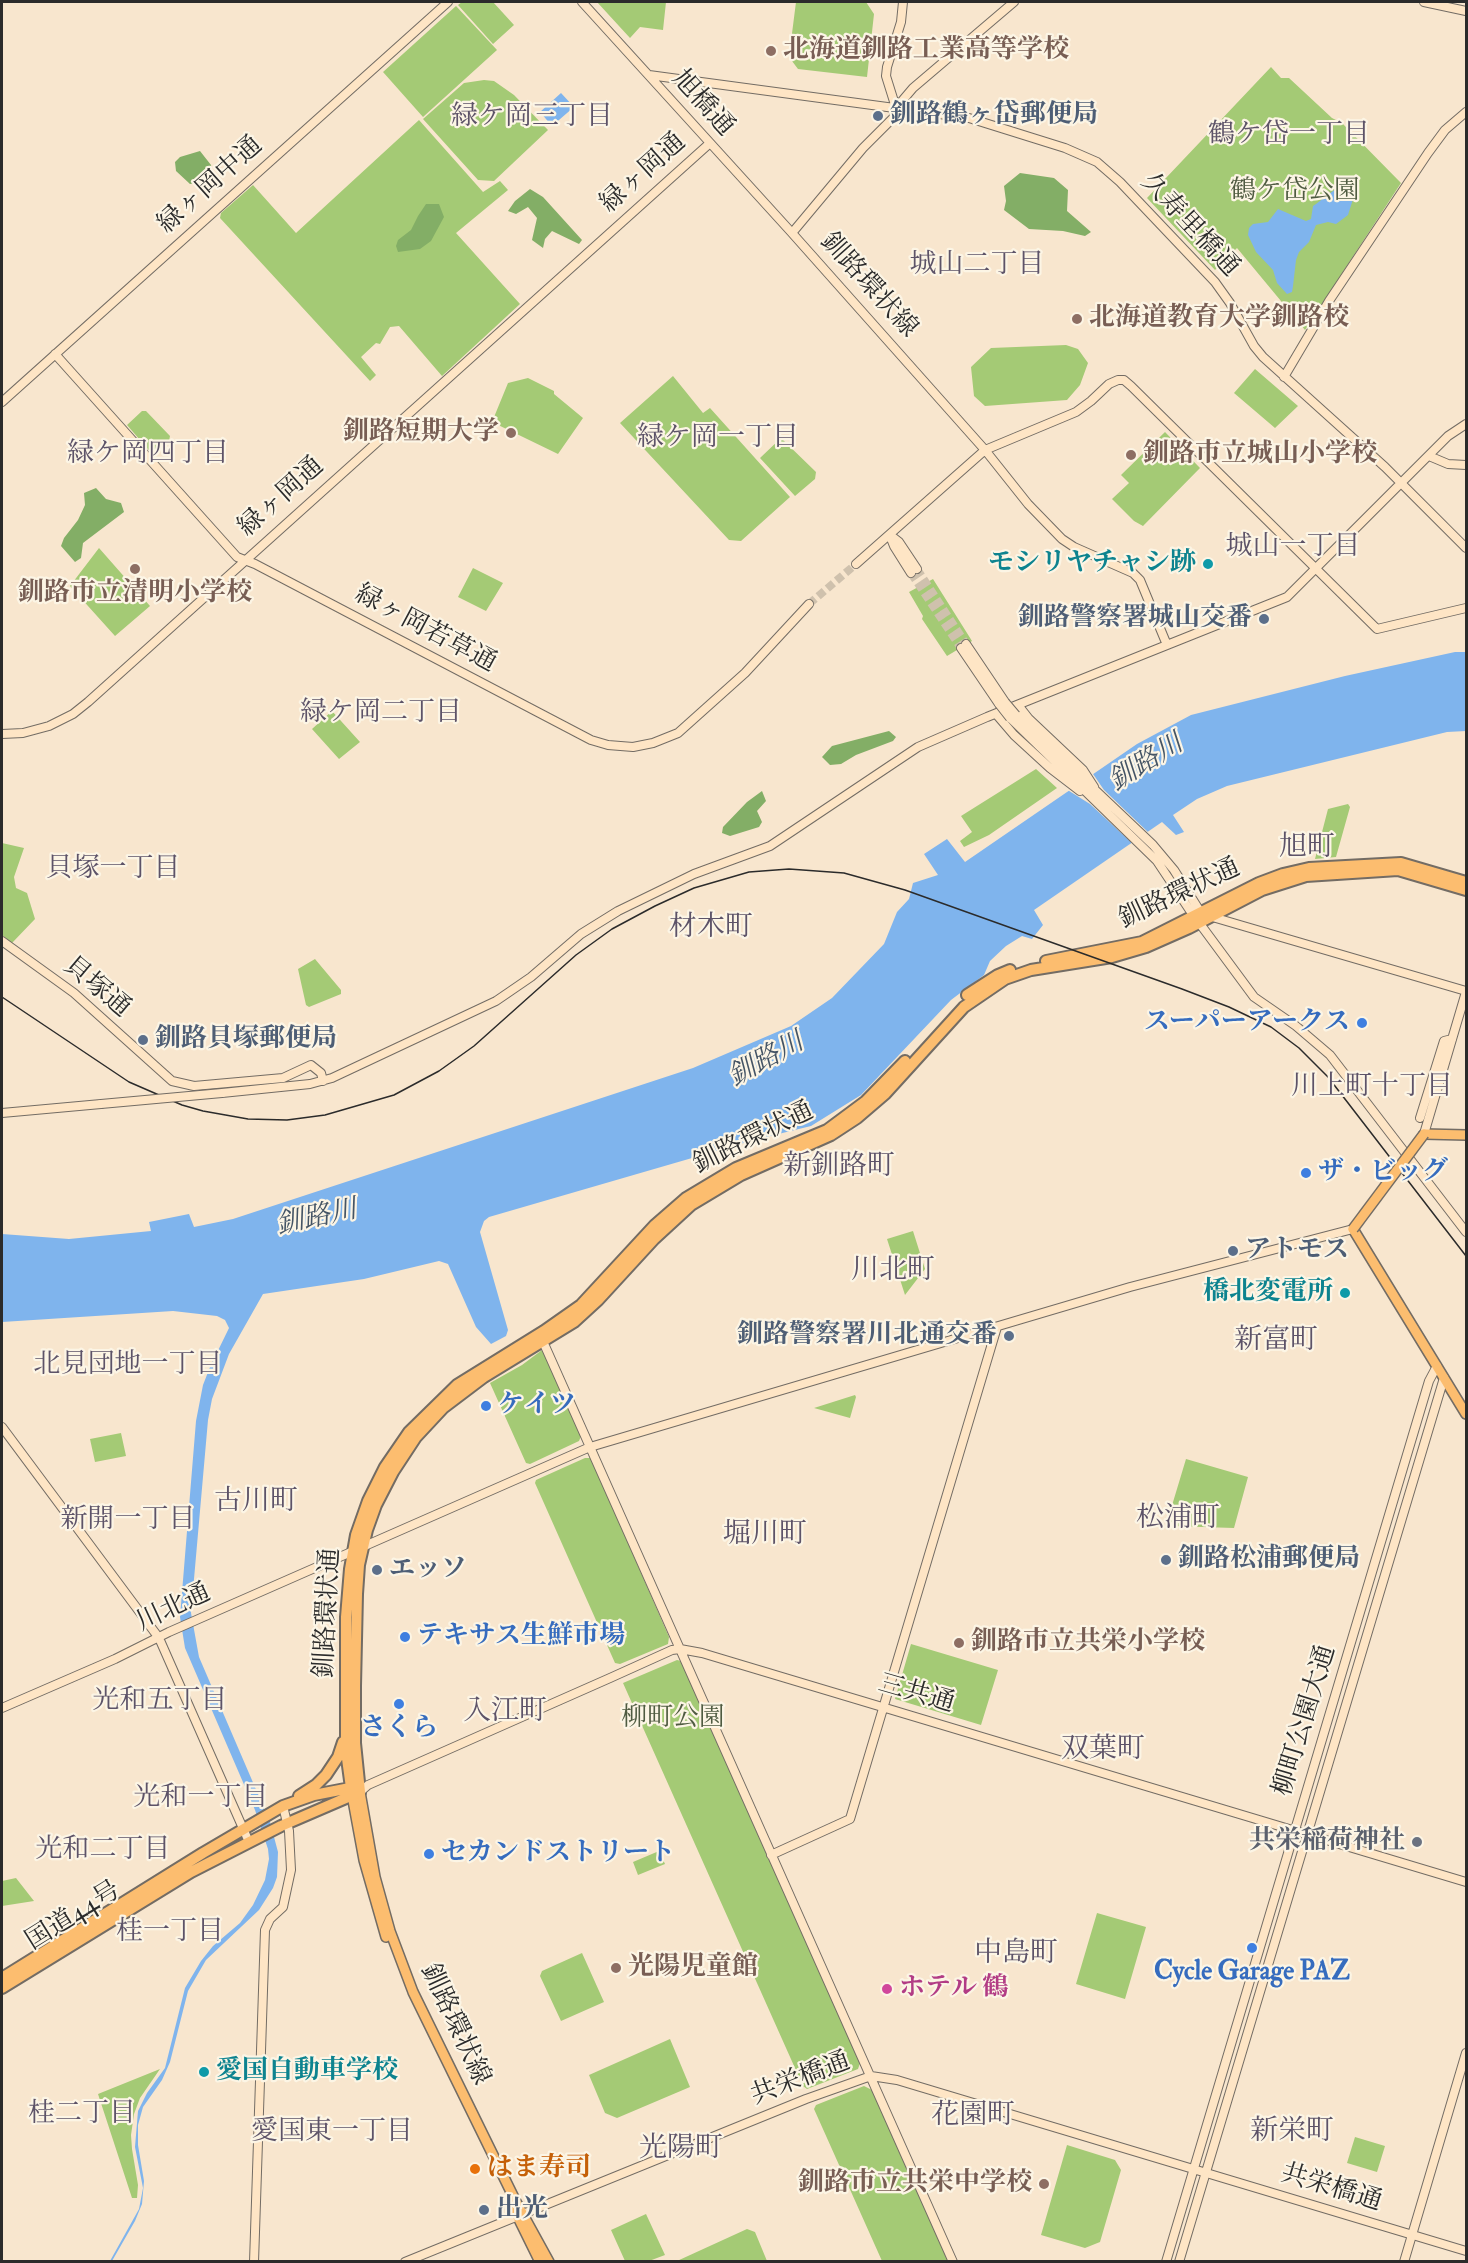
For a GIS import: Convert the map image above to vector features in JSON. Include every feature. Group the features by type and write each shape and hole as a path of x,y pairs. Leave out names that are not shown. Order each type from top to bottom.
{"highway":[{"name":"釧路環状通","path":"1202,917 1266,880 1316,867 1401,863 1467,882"},
{"name":"釧路環状通","path":"358,1789 355,1686 358,1528 385,1467 409,1432 457,1385 541,1337 580,1305 655,1225 686,1198 736,1168 827,1130 866,1101 950,1011 982,984 998,975 1021,966 1142,942 1276,884 1314,875 1398,870 1467,890"},
{"name":"釧路環状通","path":"358,1549 346,1617 346,1751 358,1789"},
{"path":"282,1807 316,1785 326,1775 338,1756 347,1728"},
{"name":"国道44号","path":"2,1978 282,1807 358,1789"},
{"name":"国道44号","path":"2,1988 191,1872 358,1789"}],"main road":[{"path":"1467,1135 1424,1134 1353,1229 1467,1414"},
{"name":"釧路環状線","path":"358,1789 370,1885 408,1995 520,2214 549,2262"},
{"name":"釧路環状線","path":"520,2214 540,2262"}],"street":[{"name":"緑ヶ岡中通","path":"2,402 448,2"},
{"name":"旭橋通","path":"582,2 792,233"},
{"path":"896,108 886,76 901,22 903,2"},
{"name":"釧路環状線","path":"1014,2 913,88 896,108 894,117 863,148 792,233 978,439 1028,504 1062,539 1074,547 1133,573 1140,580 1167,645"},
{"path":"1424,2 1467,11"},
{"name":"久寿里橋通","path":"648,75 969,118 1078,152 1102,165 1215,282 1230,303 1254,346 1284,378 1401,483 1467,548"},
{"path":"1284,378 1329,301 1428,153 1445,130 1467,112"},
{"name":"緑ヶ岡通","path":"2,734 37,730 73,714 710,143"},
{"name":"緑ヶ岡若草通","path":"55,354 237,557 583,736 608,745 644,746 678,733 745,673 809,604"},
{"path":"856,564 986,450 1059,420 1091,401 1113,381 1124,380 1377,629 1467,608"},
{"path":"2,1113 310,1084 323,1081 496,1001 525,981 601,920 694,874 770,846 918,747 1287,597 1448,436 1467,424"},
{"path":"1429,456 1448,464 1467,465"},
{"path":"890,535 894,546 914,571"},
{"path":"964,646 1013,717 1150,847 1175,886 1202,917 1254,997 1313,1040 1340,1067 1467,1232"},
{"path":"1018,705 1074,776 1094,795"},
{"path":"996,714 1014,735 1074,776"},
{"path":"1202,917 1467,992 1424,1134"},
{"name":"貝塚通","path":"2,941 74,993 172,1081 194,1086 284,1078 311,1065 321,1073 323,1081"},
{"path":"1420,1118 1444,1041 1452,1039"},
{"name":"川北通","path":"2,1708 590,1447 1130,1287 1353,1229"},
{"path":"771,1855 850,1820 997,1327"},
{"path":"541,1337 953,2262"},
{"name":"柳町公園大通","path":"1166,2262 1429,1381 1437,1366"},
{"name":"柳町公園大通","path":"1179,2262 1444,1378"},
{"path":"2,1427 159,1638 254,1839"},
{"path":"358,1789 663,1654 680,1649"},
{"name":"三共通","path":"680,1649 695,1651 1467,1882"},
{"path":"254,2262 265,1930 270,1919 283,1907 291,1870 282,1807"},
{"path":"1404,2262 1467,2053"},
{"name":"共栄橋通","path":"405,2262 806,2099 871,2076 897,2080 1467,2251"}],"green space":[{"path":"462,2 493,2 514,25 493,44 458,5"},
{"path":"597,2 666,2 663,30 640,27 630,38"},
{"path":"796,2 866,2 874,14 867,77 798,69 789,57"},
{"path":"456,6 497,50 423,117 383,72"},
{"name":"鶴ケ岱公園","path":"1271,67 1281,78 1289,78 1332,118 1342,123 1401,183 1305,330 1237,248 1215,270 1147,198"},
{"path":"494,81 514,95 548,130 494,181 478,180 423,119 464,83"},
{"path":"419,120 483,192 500,181 508,190 456,233 520,304 442,376 399,326 390,327 380,344 376,343 361,357 376,375 370,381 220,218 221,213 253,185 296,233"},
{"path":"200,151 211,165 212,171 204,182 190,184 176,171 175,162 180,157"},
{"path":"1020,173 1054,178 1068,190 1067,211 1091,232 1085,236 1063,231 1029,229 1004,210 1006,201 1004,186"},
{"path":"530,189 543,197 582,240 579,244 552,231 545,239 543,248 532,240 537,218 528,207 516,214 508,211 515,201"},
{"path":"426,204 439,204 444,217 431,241 420,249 398,252 396,246 398,240 411,230"},
{"path":"1066,345 1078,349 1088,363 1080,385 1067,400 985,406 974,396 971,367 991,348"},
{"path":"1255,369 1298,406 1275,428 1234,393"},
{"path":"673,376 703,413 710,408 790,497 741,541 729,540 620,423"},
{"path":"528,378 554,391 554,394 583,418 558,454 492,422 508,383"},
{"path":"142,411 146,411 170,436 169,441 153,455 127,425"},
{"path":"1165,432 1200,468 1143,526 1134,521 1112,499 1129,483 1121,475"},
{"path":"781,438 816,472 815,479 795,496 760,458"},
{"path":"96,488 106,499 121,503 124,512 83,543 81,558 75,562 61,546 85,505 84,493"},
{"path":"99,548 150,606 115,636 70,586"},
{"path":"473,568 503,583 486,611 458,597"},
{"path":"933,579 972,641 947,656 922,619 923,616 909,592"},
{"path":"332,711 360,742 339,759 312,729"},
{"path":"889,731 896,737 893,741 856,755 841,764 830,765 822,757 832,746"},
{"path":"1036,769 1057,788 989,835 964,847 960,841 972,832 961,816"},
{"path":"762,791 766,801 757,811 762,822 759,827 730,836 722,833 723,827 747,802"},
{"path":"1348,804 1350,807 1336,857 1315,859 1328,809"},
{"path":"2,843 24,848 14,877 16,888 27,893 35,919 12,943 2,935"},
{"path":"315,959 341,990 341,994 309,1007 306,1005 298,969"},
{"path":"913,1231 925,1269 905,1295 887,1239"},
{"path":"542,1350 545,1351 581,1436 579,1441 530,1464 526,1463 490,1383 522,1365"},
{"path":"855,1395 850,1418 814,1408"},
{"path":"121,1433 126,1456 95,1462 90,1439"},
{"name":"柳町公園","path":"585,1458 591,1458 669,1637 668,1644 620,1664 615,1663 535,1483 536,1480"},
{"path":"1186,1459 1248,1477 1234,1528 1171,1526 1167,1522"},
{"path":"911,1644 998,1670 981,1725 895,1699"},
{"name":"柳町公園","path":"677,1660 681,1661 860,2063 858,2069 807,2089 803,2086 623,1683"},
{"path":"659,1851 665,1864 638,1875 633,1862"},
{"path":"16,1878 34,1901 2,1906 2,1881"},
{"path":"1097,1913 1146,1927 1125,1999 1076,1984"},
{"path":"582,1953 604,2002 561,2021 540,1976 542,1971"},
{"path":"670,2039 690,2087 617,2118 605,2113 589,2075"},
{"path":"160,2069 140,2098 134,2114 131,2135 138,2185 137,2198 132,2198 98,2094"},
{"path":"864,2086 872,2090 949,2261 882,2261 814,2109 816,2105"},
{"path":"1355,2137 1385,2146 1377,2172 1347,2163"},
{"path":"1067,2145 1115,2160 1121,2170 1100,2242 1085,2248 1041,2235"},
{"path":"646,2214 665,2255 649,2261 625,2261 611,2230"},
{"path":"747,2229 755,2232 767,2261 677,2261"}],"water":[{"path":"561,93 574,107 552,126 540,112"},
{"path":"1350,178 1355,185 1348,215 1336,224 1328,222 1316,225 1309,242 1299,252 1292,292 1287,294 1277,283 1273,270 1256,252 1248,235 1249,228 1253,224 1268,222 1278,209 1306,221 1311,219 1313,206"},
{"name":"釧路川","path":"1455,652 1466,652 1466,731 1447,732 1227,786 1197,799 1173,815 1184,832 1176,835 1162,822 1034,910 1043,925 1032,939 1022,936 1006,946 990,961 984,975 951,1000 861,1095 811,1126 754,1140 489,1217 484,1221 480,1232 508,1330 506,1336 491,1344 476,1327 448,1264 439,1261 364,1279 263,1294 229,1354 212,1399 208,1420 191,1613 199,1657 270,1822 278,1852 277,1877 259,1910 206,1960 188,1991 170,2062 162,2080 143,2107 138,2125 138,2145 144,2181 142,2204 135,2221 110,2261 139,2209 143,2188 135,2147 138,2111 147,2093 165,2068 185,1988 213,1946 240,1923 253,1905 265,1880 269,1859 255,1810 185,1648 180,1617 196,1421 203,1385 229,1328 225,1320 217,1316 173,1311 2,1322 2,1234 69,1239 151,1231 149,1222 189,1214 194,1227 233,1219 693,1068 791,1026 832,998 884,944 897,912 909,899 913,883 938,875 924,854 947,839 965,862 1137,744 1191,715 1345,676"}],"pier":[{"path":"1091,771 1104,790 1150,834 1134,845 1090,804 1066,789"}],"tunnel":[{"path":"809,604 856,564"},
{"path":"917,569 966,644"},
{"path":"911,573 961,648"}],"railway":[{"path":"2,997 129,1082 182,1105 248,1119 287,1120 325,1115 394,1095 439,1071 474,1046 576,955 612,929 655,906 694,888 749,872 789,869 844,873 905,890 1182,989 1229,1007 1271,1027 1299,1048 1328,1077 1466,1256"}],"place":[{"name":"北海道釧路工業高等学校","path":"771,51"},
{"name":"釧路鶴ヶ岱郵便局","path":"878,116"},
{"name":"北海道教育大学釧路校","path":"1077,319"},
{"name":"釧路短期大学","path":"511,433"},
{"name":"釧路市立城山小学校","path":"1131,455"},
{"name":"モシリヤチャシ跡","path":"1208,564"},
{"name":"釧路市立清明小学校","path":"135,569"},
{"name":"釧路警察署城山交番","path":"1264,619"},
{"name":"スーパーアークス","path":"1362,1023"},
{"name":"釧路貝塚郵便局","path":"143,1040"},
{"name":"ザ・ビッグ","path":"1306,1173"},
{"name":"アトモス","path":"1233,1251"},
{"name":"橋北変電所","path":"1345,1293"},
{"name":"釧路警察署川北通交番","path":"1009,1336"},
{"name":"ケイツ","path":"486,1406"},
{"name":"釧路松浦郵便局","path":"1166,1560"},
{"name":"エッソ","path":"377,1570"},
{"name":"テキサス生鮮市場","path":"405,1637"},
{"name":"釧路市立共栄小学校","path":"959,1643"},
{"name":"さくら","path":"399,1704"},
{"name":"共栄稲荷神社","path":"1417,1842"},
{"name":"セカンドストリート","path":"429,1854"},
{"name":"Cycle Garage PAZ","path":"1252,1948"},
{"name":"光陽児童館","path":"616,1968"},
{"name":"ホテル 鶴","path":"887,1989"},
{"name":"愛国自動車学校","path":"204,2072"},
{"name":"はま寿司","path":"475,2169"},
{"name":"釧路市立共栄中学校","path":"1044,2184"},
{"name":"出光","path":"484,2210"}],"district":[{"name":"緑ケ岡三丁目","path":"532,118"},
{"name":"鶴ケ岱一丁目","path":"1289,136"},
{"name":"城山二丁目","path":"977,266"},
{"name":"緑ケ岡一丁目","path":"718,439"},
{"name":"緑ケ岡四丁目","path":"148,455"},
{"name":"城山一丁目","path":"1293,548"},
{"name":"緑ケ岡二丁目","path":"381,714"},
{"name":"旭町","path":"1307,849"},
{"name":"貝塚一丁目","path":"113,870"},
{"name":"材木町","path":"711,929"},
{"name":"川上町十丁目","path":"1372,1088"},
{"name":"新釧路町","path":"839,1168"},
{"name":"川北町","path":"893,1272"},
{"name":"新富町","path":"1276,1342"},
{"name":"北見団地一丁目","path":"128,1366"},
{"name":"古川町","path":"256,1503"},
{"name":"松浦町","path":"1178,1520"},
{"name":"新開一丁目","path":"128,1521"},
{"name":"堀川町","path":"765,1536"},
{"name":"光和五丁目","path":"160,1702"},
{"name":"入江町","path":"505,1713"},
{"name":"双葉町","path":"1103,1751"},
{"name":"光和一丁目","path":"201,1799"},
{"name":"光和二丁目","path":"103,1851"},
{"name":"桂一丁目","path":"170,1933"},
{"name":"中島町","path":"1016,1955"},
{"name":"桂二丁目","path":"82,2115"},
{"name":"花園町","path":"973,2117"},
{"name":"愛国東一丁目","path":"332,2133"},
{"name":"新栄町","path":"1292,2133"},
{"name":"光陽町","path":"681,2150"}]}
